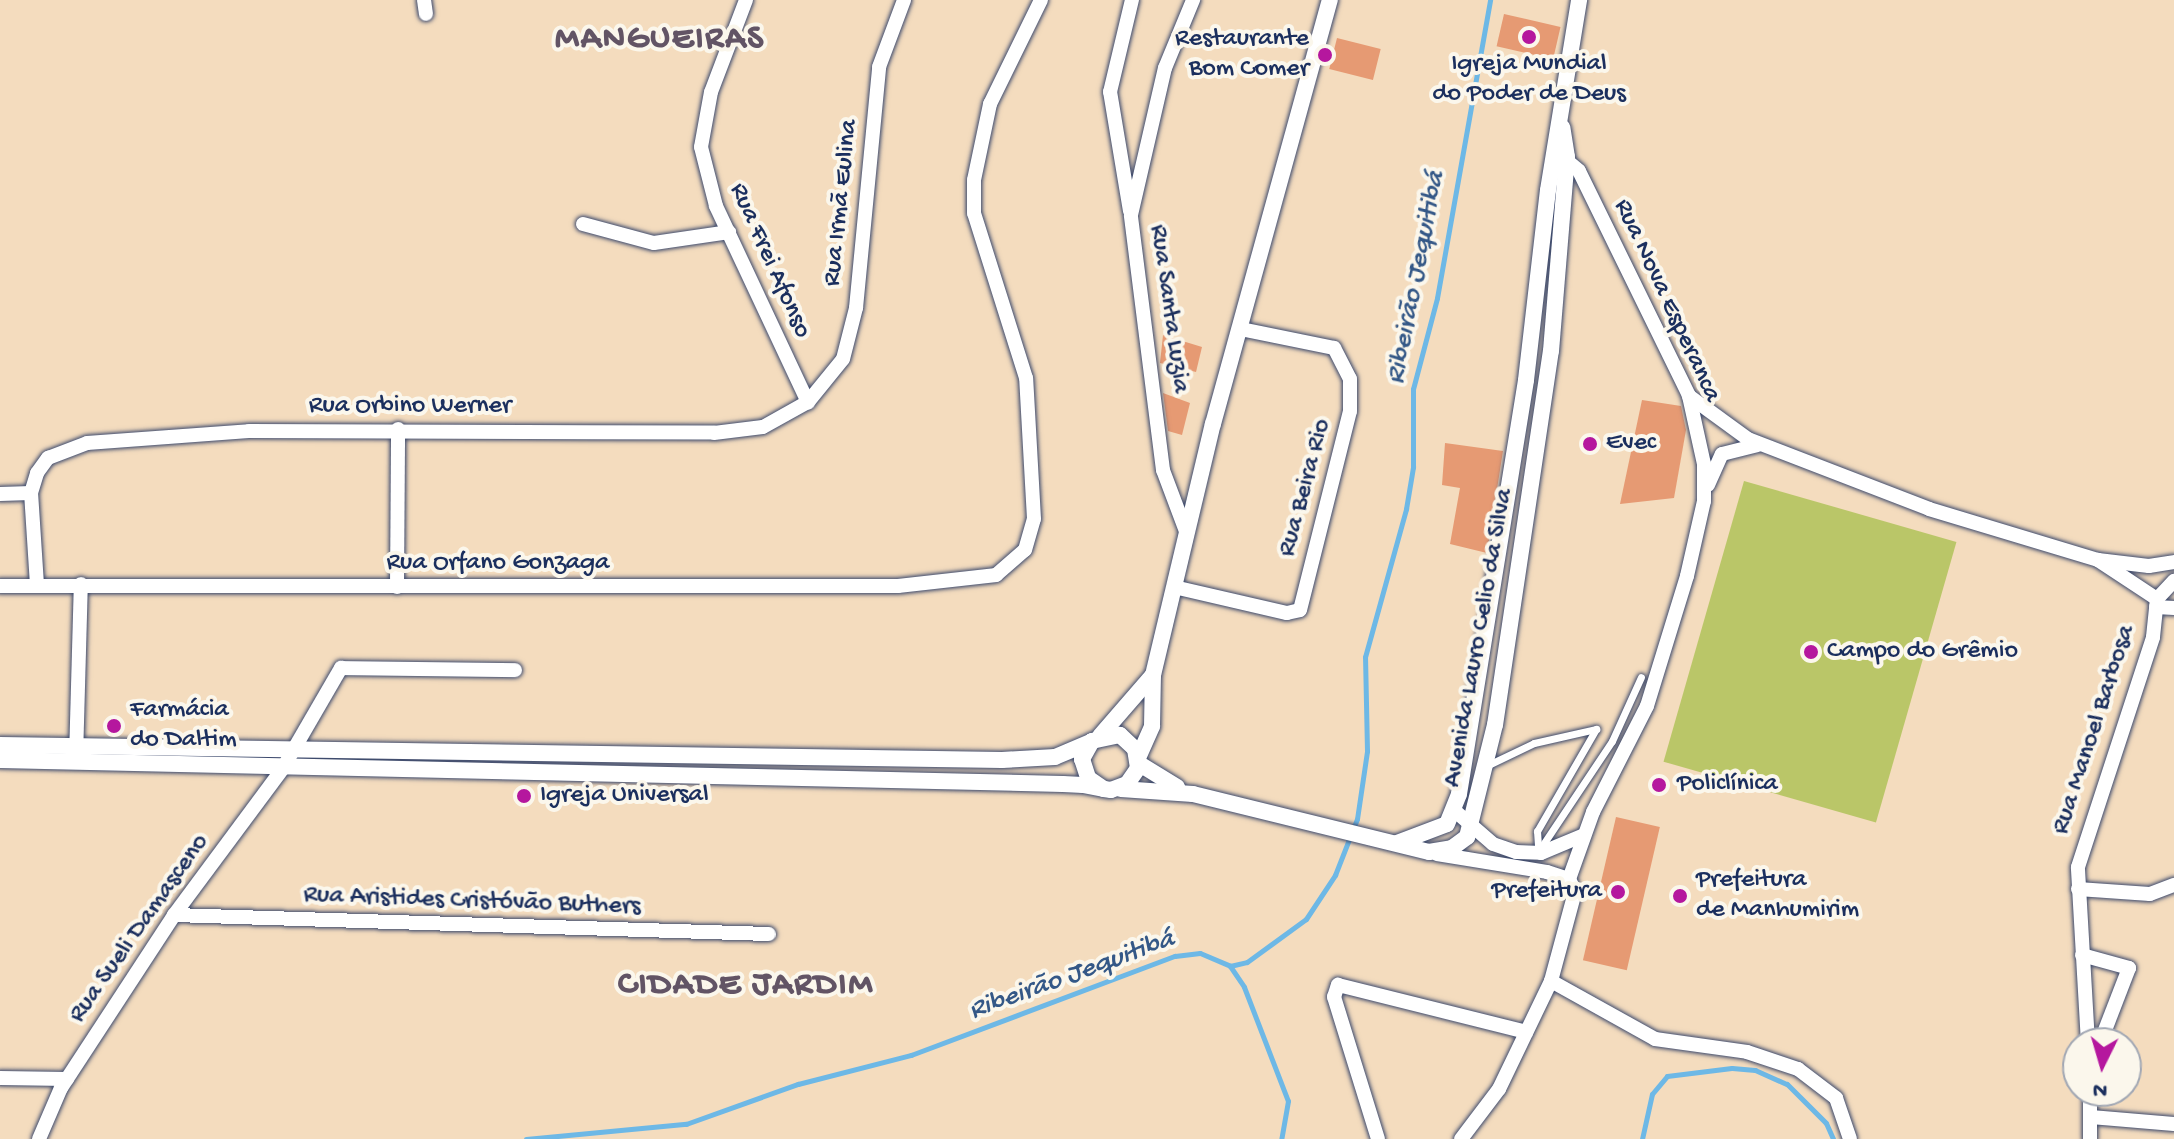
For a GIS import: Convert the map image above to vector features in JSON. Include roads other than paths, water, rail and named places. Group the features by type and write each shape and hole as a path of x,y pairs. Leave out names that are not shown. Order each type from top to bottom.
{"street":[{"name":"Rua Frei Afonso","path":"746,0 702,129 706,177 808,402"},
{"name":"Rua Irmã Eulina","path":"808,402 843,359 856,308 879,67 904,0"},
{"name":"Rua Orfano Gonzaga","path":"0,586 898,586 996,575 1025,550 1034,519 1026,378 974,213 974,180 990,104 1041,0"},
{"path":"1131,215 1110,92 1132,0"},
{"name":"Rua Santa Luzia","path":"1187,534 1163,470 1131,215 1165,68 1193,0"},
{"path":"1111,789 1134,777 1154,712 1153,675 1187,534 1330,0"},
{"name":"Avenida Lauro Celio da Silva","path":"1429,852 1458,846 1471,828 1501,693 1551,351 1563,234 1561,155 1568,49 1579,0"},
{"name":"Avenida Lauro Celio da Silva","path":"1385,842 1434,832 1455,811 1505,514 1530,349 1543,233 1561,155"},
{"name":"Rua Nova Esperanca","path":"1561,155 1579,171 1689,396 1702,452 1704,501 1647,706 1584,835 1569,879"},
{"path":"583,224 654,243 729,232"},
{"path":"1543,233 1563,234"},
{"name":"Rua Beira Rio","path":"1174,587 1287,613 1300,610 1350,411 1350,379 1334,348 1241,329"},
{"path":"1530,349 1551,351"},
{"path":"1689,396 1734,432 1929,509 2098,560 2149,566 2174,562"},
{"name":"Rua Orbino Werner","path":"31,493 48,458 87,443 249,431 729,432 763,427 808,402"},
{"path":"397,587 398,429"},
{"path":"1704,501 1722,454 1764,444"},
{"path":"0,494 31,493 37,585"},
{"path":"1505,514 1526,517"},
{"name":"Rua Manoel Barbosa","path":"2087,1027 2078,889 2082,846 2153,637 2156,603 2098,560"},
{"path":"2174,581 2156,603 2174,608"},
{"path":"76,754 81,584"},
{"path":"1491,599 1514,601"},
{"name":"Rua Sueli Damasceno","path":"39,1139 67,1079 174,915 293,753 341,668 515,670"},
{"path":"1111,789 1083,769 1096,738 1153,675"},
{"path":"1477,690 1501,693"},
{"path":"0,760 76,754 293,753 1002,760 1055,757 1096,738 1120,735 1138,760 1193,794"},
{"path":"0,745 76,754 283,768 1063,784 1193,794 1429,852 1569,879 1575,900 1551,981 1499,1089 1461,1139"},
{"path":"1455,811 1493,844 1534,851 1584,835"},
{"path":"2078,889 2150,894 2174,885"},
{"name":"Rua Aristides Cristóvão Buthers","path":"174,915 769,934"},
{"path":"2082,955 2129,968 2106,1027"},
{"path":"1551,981 1655,1039 1747,1052 1798,1069 1836,1098 1850,1139"},
{"path":"1378,1139 1334,997 1338,985 1526,1032"},
{"path":"0,1078 67,1079"},
{"path":"2090,1139 2091,1107"},
{"path":"2091,1117 2174,1124"}],"lane":[{"path":"1534,851 1551,839 1572,807 1618,731 1641,677"},
{"path":"1484,767 1534,743 1596,729 1537,831 1534,851 1524,868"}],"waterway":[{"name":"Ribeirão Jequitibá","path":"526,1139 686,1124 798,1084 911,1055 1175,956 1200,953 1230,966 1247,962 1306,919 1335,875 1357,819 1367,751 1365,657 1406,509 1413,467 1413,389 1437,298 1490,0"},
{"path":"1230,966 1244,987 1288,1101 1281,1139"},
{"path":"1642,1139 1652,1094 1667,1076 1732,1068 1755,1070 1787,1084 1826,1123 1833,1139"}],"place":[{"name":"Igreja Mundial do Poder de Deus","path":"1529,37"},
{"name":"Restaurante Bom Comer","path":"1325,55"},
{"name":"Evec","path":"1590,444"},
{"name":"Campo do Grêmio","path":"1811,652"},
{"name":"Farmácia do Daltim","path":"114,726"},
{"name":"Policlínica","path":"1659,785"},
{"name":"Igreja Universal","path":"524,796"},
{"name":"Prefeitura","path":"1618,892"},
{"name":"Prefeitura de Manhumirim","path":"1680,896"}],"district":[{"name":"MANGUEIRAS","path":"660,41"},
{"name":"CIDADE JARDIM","path":"746,987"}]}
